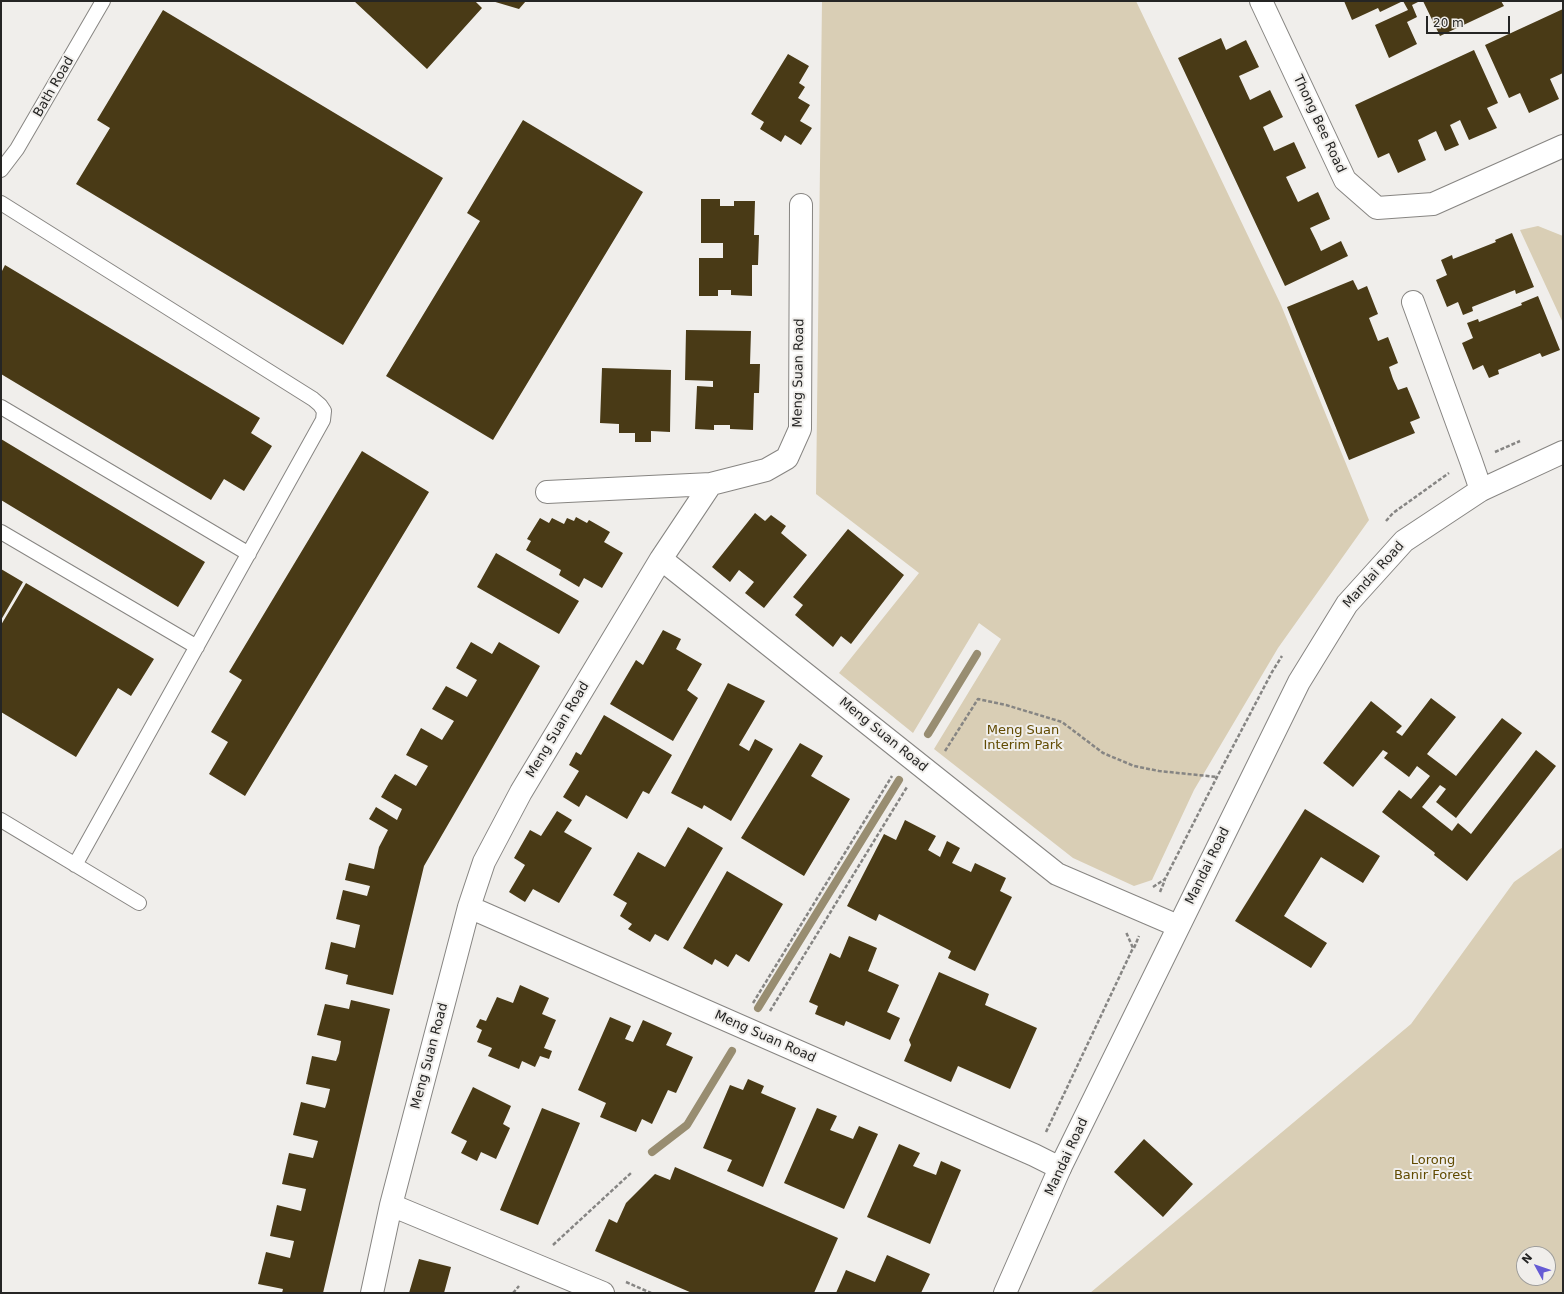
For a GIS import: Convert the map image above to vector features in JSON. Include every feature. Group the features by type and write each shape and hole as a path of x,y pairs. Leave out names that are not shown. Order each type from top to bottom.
{"street":[{"name":"Thong Bee Road","path":"1262,1 1345,180 1377,208 1433,204 1563,146"},
{"name":"Meng Suan Road","path":"547,492 711,484 766,470 787,458 800,429 801,206"},
{"path":"1413,302 1463,465 1481,490"},
{"name":"Mandai Road","path":"1005,1293 1060,1168 1299,682 1347,604 1404,541 1481,490 1563,452"},
{"name":"Meng Suan Road","path":"372,1293 391,1205 469,907 484,862 521,792 661,559 711,484"},
{"name":"Meng Suan Road","path":"661,559 1057,874 1178,926"},
{"name":"Meng Suan Road","path":"469,907 1034,1155 1060,1168"},
{"path":"391,1205 603,1293"}],"lane":[{"name":"Bath Road","path":"1,170 17,149 103,1"},
{"path":"1,203 313,399 324,411 322,420 198,647 75,865"},
{"path":"1,407 249,554"},
{"path":"1,532 198,647"},
{"path":"1,820 139,903"}],"path":[{"path":"1383,524 1393,512 1463,465 1526,439"},
{"path":"1148,888 1154,887 1165,879 1272,672 1284,653"},
{"path":"944,752 978,699 1006,705 1062,722 1103,753 1134,766 1159,771 1217,777"},
{"path":"752,1006 893,775"},
{"path":"768,1013 907,786"},
{"path":"1034,1155 1133,948 1125,930"},
{"path":"548,1249 631,1174"}],"green space":[{"name":"Meng Suan Interim Park","path":"822,1 1136,1 1281,305 1369,520 1278,648 1194,790 1152,880 1134,886 1073,858 934,749 1001,639 979,623 913,733 839,673 919,573 816,494"},
{"path":"1538,226 1563,236 1563,323 1520,230"},
{"name":"Lorong Banir Forest","path":"1563,847 1563,1293 1090,1293 1411,1024 1514,882"}],"building":[{"path":"354,1 475,1 482,8 427,69"},
{"path":"492,1 526,1 519,9"},
{"path":"1344,1 1403,1 1380,12 1378,8 1352,20"},
{"path":"1403,1 1420,1 1412,5 1417,17 1407,22 1417,44 1389,58 1375,25 1408,10"},
{"path":"1423,1 1501,1 1504,6 1440,36"},
{"path":"1563,9 1563,73 1550,79 1559,99 1529,113 1520,93 1509,98 1485,45"},
{"path":"163,10 443,178 343,345 76,184 110,128 97,120"},
{"path":"1221,38 1226,50 1246,40 1259,67 1239,76 1250,100 1270,90 1283,117 1263,127 1274,151 1294,142 1306,168 1286,177 1298,202 1318,192 1330,219 1310,228 1321,251 1341,241 1348,256 1285,286 1178,58"},
{"path":"1474,50 1498,103 1487,108 1497,128 1469,140 1460,120 1450,125 1459,145 1445,151 1436,131 1418,140 1426,160 1398,173 1389,153 1378,158 1355,105"},
{"path":"788,54 809,66 799,83 805,87 798,98 810,105 800,121 812,128 801,145 785,135 781,142 760,129 764,122 751,114"},
{"path":"523,120 643,192 493,440 386,376 480,221 467,213"},
{"path":"701,199 720,199 720,206 734,206 734,201 755,201 754,235 759,235 758,265 752,265 752,296 731,295 731,290 718,290 718,296 699,296 699,258 723,258 723,243 701,243"},
{"path":"1512,233 1534,287 1516,294 1515,290 1472,307 1473,311 1463,315 1458,302 1447,307 1436,280 1447,275 1441,260 1452,255 1453,259 1496,242 1495,240"},
{"path":"5,265 260,418 251,433 272,446 244,491 224,479 211,500 1,374 1,273"},
{"path":"1353,280 1358,290 1367,286 1378,314 1369,318 1378,341 1388,337 1398,363 1389,367 1393,379 1398,390 1407,387 1420,418 1410,422 1415,433 1349,460 1287,307"},
{"path":"1538,296 1560,350 1542,357 1540,353 1498,370 1499,374 1489,378 1483,365 1473,370 1462,343 1473,338 1467,323 1478,319 1479,322 1522,305 1521,303"},
{"path":"686,330 751,331 750,364 760,364 759,393 754,393 753,430 730,429 730,425 714,425 714,430 695,429 697,386 713,387 713,381 685,380"},
{"path":"602,368 671,370 670,432 651,431 651,442 635,442 635,433 619,433 619,424 600,423"},
{"path":"1,439 205,562 178,607 1,500"},
{"path":"362,451 429,492 245,796 209,774 228,742 211,732 242,680 229,672"},
{"path":"755,513 765,521 771,515 786,526 781,533 807,555 764,608 745,593 754,582 739,570 730,582 712,567"},
{"path":"576,517 587,523 589,520 610,532 604,542 623,553 602,588 584,578 579,587 559,575 561,570 526,550 531,541 527,539 540,518 549,523 552,518 564,524 567,518 574,521"},
{"path":"848,529 904,575 851,644 841,636 833,647 795,615 803,605 793,597"},
{"path":"496,553 579,601 559,634 477,587"},
{"path":"1,569 23,582 1,620"},
{"path":"26,583 154,659 131,696 118,688 76,757 1,712 1,625"},
{"path":"663,630 681,639 676,649 702,664 687,690 698,698 673,741 610,704 636,660 643,665"},
{"path":"471,642 492,654 499,642 540,666 424,866 393,995 346,984 348,975 325,969 331,942 355,948 360,925 336,919 343,890 367,896 370,886 345,880 349,863 374,869 379,847 388,830 369,819 376,807 397,820 402,809 381,797 395,774 416,786 428,766 406,755 421,728 442,740 454,721 432,709 446,686 467,697 477,680 456,668"},
{"path":"728,683 765,701 739,745 749,751 755,739 773,749 731,821 704,805 702,809 671,793"},
{"path":"1431,698 1456,717 1427,754 1456,776 1502,718 1522,733 1456,818 1436,802 1446,789 1440,785 1422,807 1452,831 1458,823 1471,834 1536,750 1556,766 1467,881 1434,855 1435,853 1382,812 1399,790 1411,799 1430,776 1417,766 1409,777 1384,758 1388,753 1383,750 1353,787 1323,763 1371,701 1402,726 1396,732 1402,736"},
{"path":"604,715 672,755 649,794 643,791 627,819 586,795 579,807 563,797 579,771 569,765 576,752 581,755"},
{"path":"800,743 823,756 811,776 850,799 804,876 741,838"},
{"path":"1305,809 1380,856 1363,883 1321,857 1284,916 1327,943 1311,968 1235,921"},
{"path":"557,811 572,820 564,832 592,848 559,903 533,889 525,902 509,892 525,865 514,858 530,830 541,836"},
{"path":"905,820 936,836 928,850 940,857 947,841 960,848 952,863 971,872 975,863 1006,878 1000,891 1012,897 975,971 948,958 951,951 879,914 876,921 847,906 884,834 896,840"},
{"path":"688,827 723,848 668,941 655,934 650,942 628,929 632,924 620,916 627,903 613,895 638,852 665,867"},
{"path":"727,871 783,904 749,962 736,954 728,967 715,959 712,965 683,948"},
{"path":"849,936 877,948 868,971 899,985 887,1012 900,1018 890,1040 846,1021 844,1026 815,1014 818,1006 809,1002 830,953 840,958"},
{"path":"939,972 989,994 985,1005 1037,1028 1010,1089 958,1066 951,1082 904,1061 911,1045 909,1040"},
{"path":"520,985 549,998 542,1014 556,1020 544,1048 552,1051 549,1059 540,1056 535,1067 522,1061 519,1069 488,1056 492,1048 477,1042 482,1030 476,1027 480,1019 486,1021 497,997 513,1003"},
{"path":"351,1000 390,1009 323,1293 282,1293 283,1289 258,1284 266,1252 290,1258 294,1241 270,1236 277,1205 301,1211 306,1189 282,1184 289,1153 313,1158 318,1141 293,1135 301,1102 325,1108 327,1102 330,1089 306,1084 312,1056 336,1061 339,1053 341,1041 317,1035 325,1004 349,1009"},
{"path":"610,1017 631,1026 625,1039 633,1042 643,1020 672,1033 666,1045 693,1057 676,1093 668,1090 652,1124 642,1119 636,1132 600,1117 606,1103 578,1090"},
{"path":"748,1079 764,1086 761,1093 796,1108 763,1187 727,1171 732,1160 703,1148 730,1085 743,1090"},
{"path":"473,1087 511,1106 503,1124 510,1128 496,1159 481,1152 477,1161 461,1153 467,1141 451,1133"},
{"path":"542,1108 580,1123 538,1225 500,1210"},
{"path":"817,1108 837,1116 830,1130 853,1139 859,1126 878,1134 844,1209 784,1183"},
{"path":"1144,1139 1193,1184 1163,1217 1114,1172"},
{"path":"899,1144 920,1153 913,1166 936,1175 941,1161 961,1170 930,1244 867,1217"},
{"path":"675,1167 838,1238 814,1293 692,1293 595,1251 609,1219 617,1223 626,1203 655,1174 670,1180"},
{"path":"887,1255 930,1274 921,1293 836,1293 846,1270 875,1282"},
{"path":"419,1259 451,1267 444,1293 409,1293"}],"waterway":[{"path":"928,734 977,654"},
{"path":"758,1008 899,780"},
{"path":"652,1152 687,1125 732,1051"}]}
